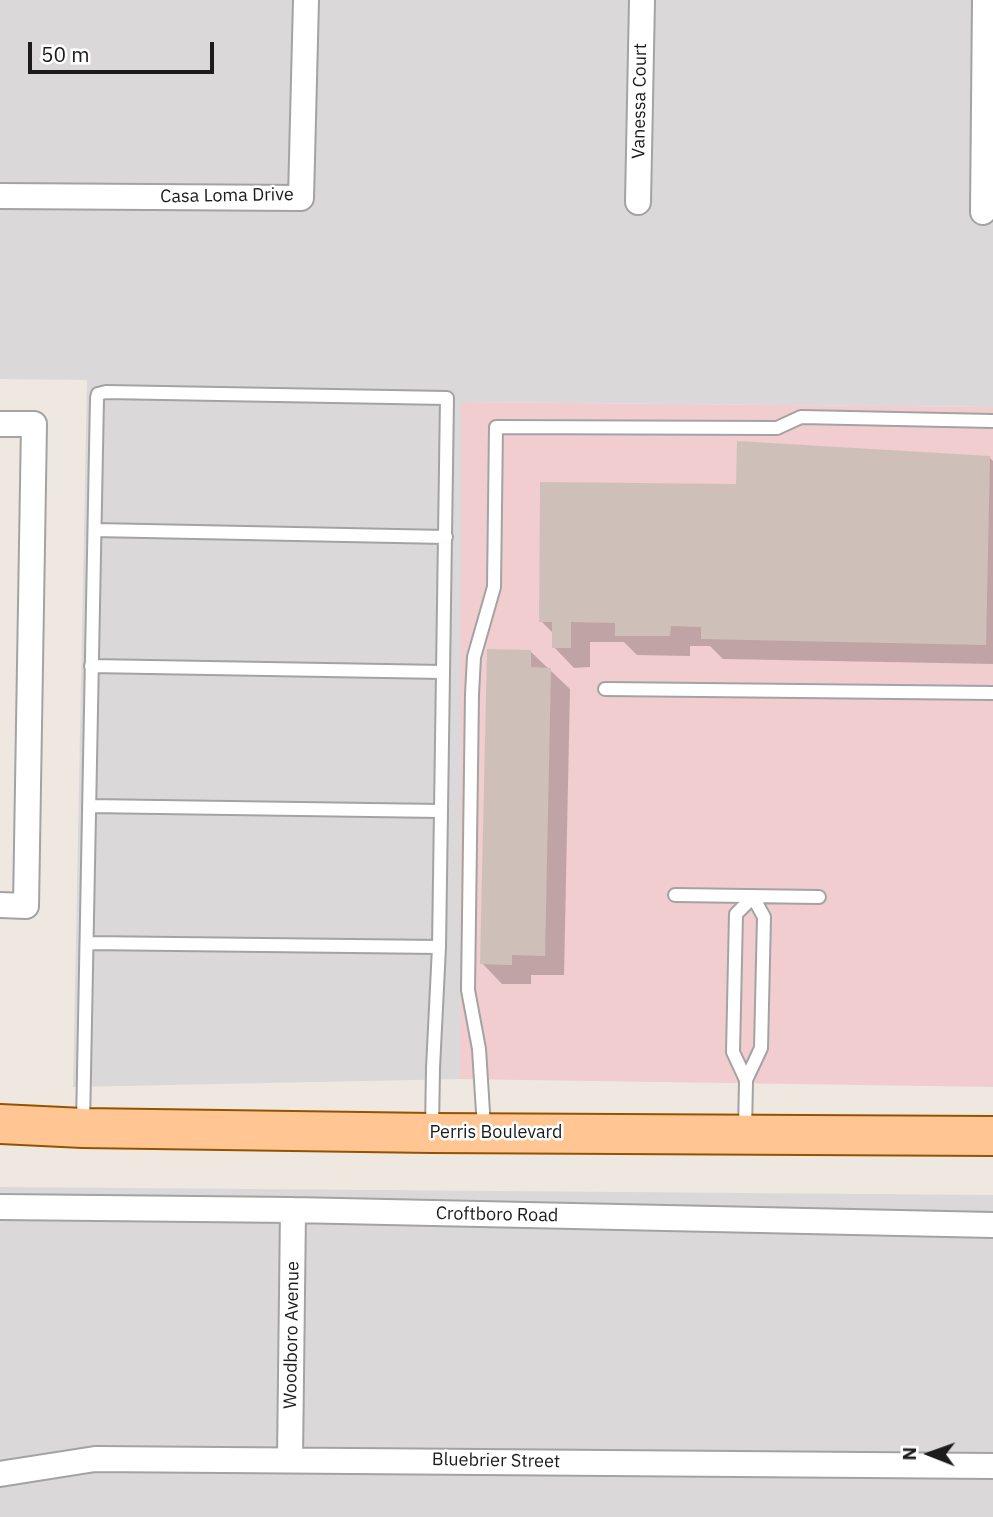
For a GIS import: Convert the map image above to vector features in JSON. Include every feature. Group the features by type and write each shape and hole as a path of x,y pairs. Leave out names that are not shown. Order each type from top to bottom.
{"main road":[{"name":"Perris Boulevard","path":"0,1124 83,1128 432,1133 993,1136"}],"street":[{"name":"Casa Loma Drive","path":"0,196 301,198 306,0"},
{"name":"Vanessa Court","path":"638,202 642,0"},
{"path":"983,212 985,0"},
{"path":"0,424 34,424 26,906 0,905"},
{"name":"Croftboro Road","path":"0,1207 293,1210 993,1225"},
{"name":"Woodboro Avenue","path":"290,1459 293,1210"},
{"name":"Bluebrier Street","path":"0,1474 95,1458 993,1466"}],"lane":[{"path":"83,1128 98,394 106,392 443,397 448,402 439,947 432,1133"},
{"path":"485,1133 479,1049 468,990 472,694 474,657 494,587 496,427 777,428 801,417 993,421"},
{"path":"95,530 446,537"},
{"path":"91,666 443,671"},
{"path":"605,690 993,693"},
{"path":"89,806 440,811"},
{"path":"675,895 819,897"},
{"path":"745,1134 746,1080 761,1048 764,917 752,897"},
{"path":"746,1080 733,1052 736,914 752,897"},
{"path":"87,943 439,947"}],"shaded area":[{"path":"0,0 993,0 993,407 462,402 460,1079 73,1087 87,380 0,379"},
{"path":"461,402 993,407 993,1087 460,1079"},
{"path":"0,1187 993,1195 993,1517 0,1517"}],"building":[{"path":"737,441 990,456 986,645 701,639 701,627 671,626 670,636 615,636 615,623 571,622 571,648 552,648 552,622 539,622 540,482 736,484"},
{"path":"487,649 531,650 531,667 551,668 545,956 512,955 512,965 480,964"}]}
